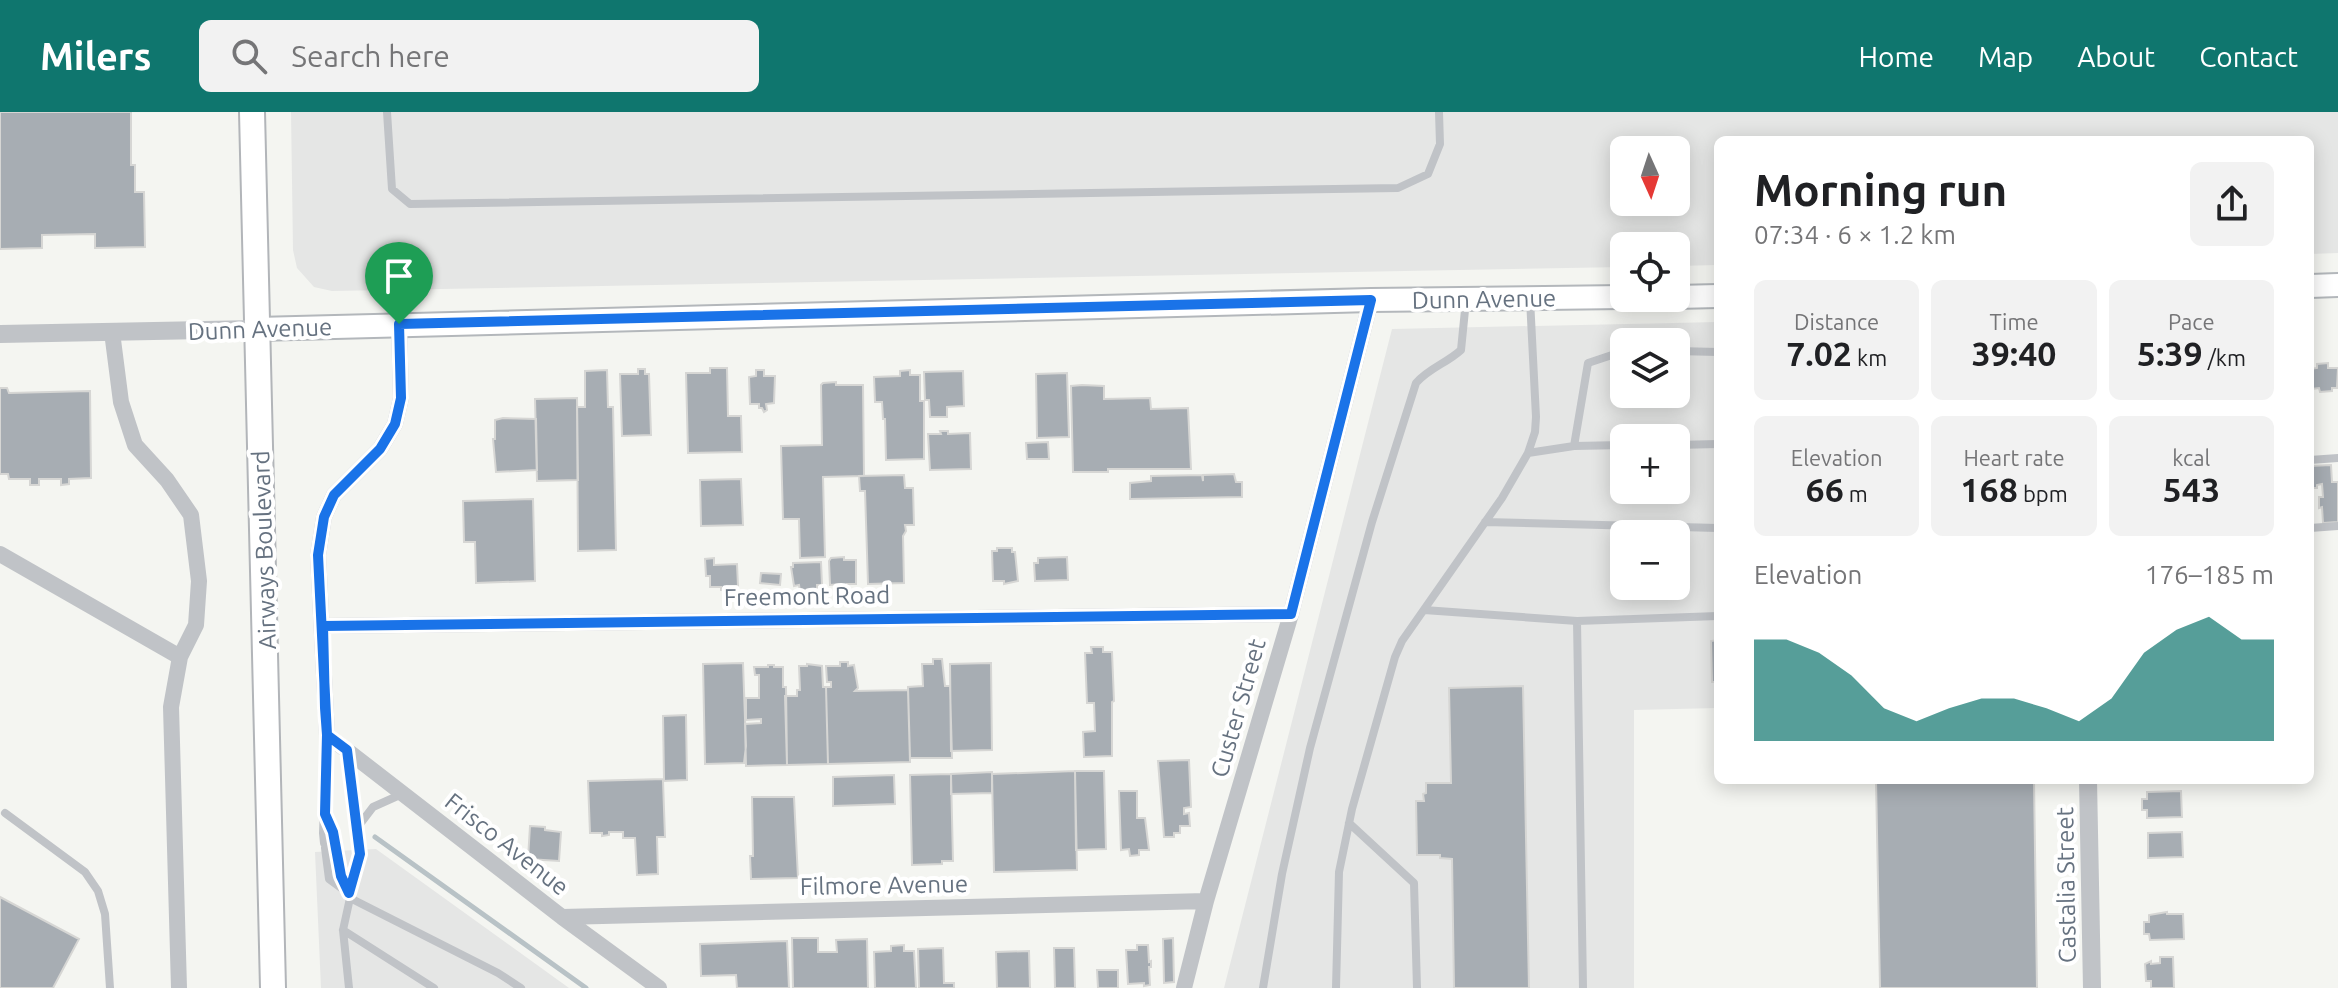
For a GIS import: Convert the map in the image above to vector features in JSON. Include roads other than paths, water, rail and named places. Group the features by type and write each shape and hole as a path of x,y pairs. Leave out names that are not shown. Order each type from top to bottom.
{"main road":[{"name":"Airways Boulevard","path":"252,112 273,988"},
{"path":"2314,286 2338,285"},
{"path":"1690,297 1714,296"},
{"name":"Dunn Avenue","path":"257,329 1371,300 1610,297"}],"street":[{"name":"Custer Street","path":"1184,988 1206,901 1291,614 1371,300"},
{"path":"327,735 318,555 324,517 334,495 380,449 395,424 401,398 399,324"},
{"name":"Dunn Avenue","path":"0,334 257,329"},
{"path":"112,332 121,402 135,445 167,480 191,515 199,581 196,625 180,657 171,707 179,988"},
{"path":"0,554 180,657"},
{"name":"Freemont Road","path":"323,626 1291,614"},
{"name":"Frisco Avenue","path":"327,735 659,988"},
{"name":"Castalia Street","path":"2088,784 2092,988"},
{"name":"Filmore Avenue","path":"562,917 1206,901"}],"lane":[{"path":"387,112 392,189 410,204 1398,188 1428,174 1440,144 1439,112"},
{"path":"1336,988 1339,872 1349,823 1395,657 1402,641 1502,498 1528,453 1535,432 1530,298"},
{"path":"1263,988 1282,874 1310,748 1372,522 1416,383 1426,372 1461,350 1466,299"},
{"path":"1690,351 1714,352"},
{"path":"1574,446 1588,363 1610,356"},
{"path":"1690,445 1714,444"},
{"path":"1528,453 1574,446 1610,445"},
{"path":"2314,460 2338,458"},
{"path":"1485,522 1714,528"},
{"path":"2314,528 2338,526"},
{"path":"1424,610 1577,621 1714,616"},
{"path":"1577,621 1583,988"},
{"path":"327,735 323,833 329,879 349,895 521,988"},
{"path":"347,750 360,854 343,930 349,988"},
{"path":"357,829 373,807 403,793"},
{"path":"5,813 85,872 98,891 105,914 110,988"},
{"path":"325,814 333,832 341,876 349,895"},
{"path":"1349,823 1414,883 1417,988"},
{"path":"343,930 434,988"}],"waterway":[{"path":"375,837 586,988"}]}
